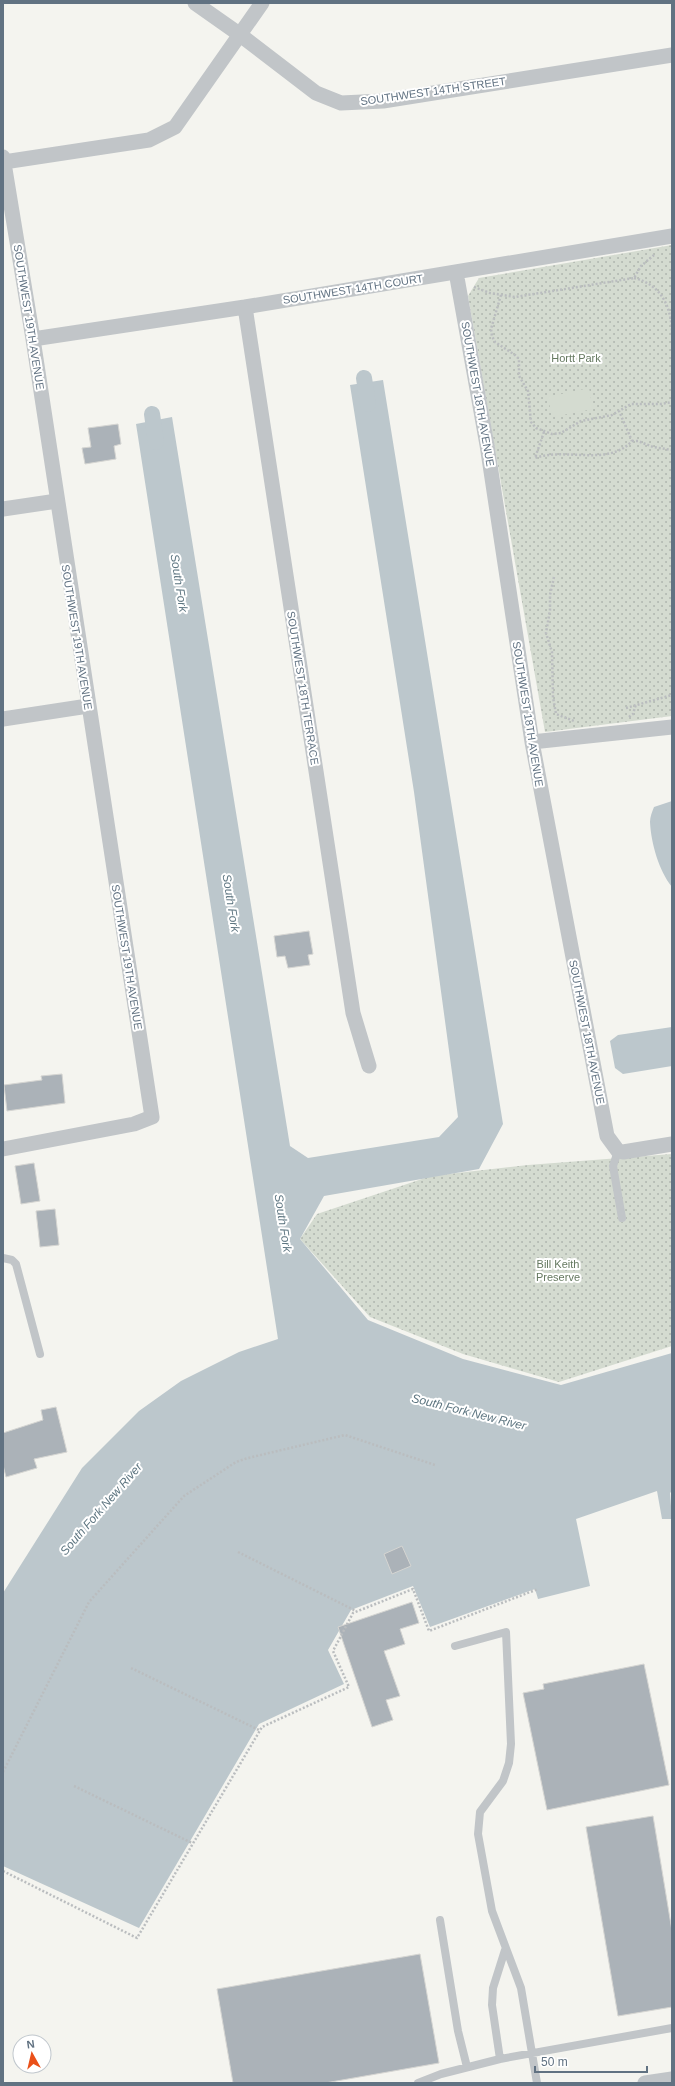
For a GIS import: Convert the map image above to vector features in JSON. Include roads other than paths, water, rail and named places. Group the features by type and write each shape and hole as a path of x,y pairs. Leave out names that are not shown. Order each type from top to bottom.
{"street":[{"path":"195,3 239,34"},
{"path":"3,160 148,140 175,128 262,3"},
{"name":"SOUTHWEST 14TH STREET","path":"239,34 316,93 341,103 382,101 672,54"},
{"name":"SOUTHWEST 19TH AVENUE","path":"3,160 33,339 152,1117 134,1124 3,1149"},
{"name":"SOUTHWEST 14TH COURT","path":"33,339 245,307 672,236"},
{"name":"SOUTHWEST 18TH AVENUE","path":"456,272 487,445 532,742 604,1122 608,1136 618,1151"},
{"name":"SOUTHWEST 18TH TERRACE","path":"245,307 353,1013 369,1066"},
{"path":"3,509 57,501"},
{"path":"3,719 88,706"},
{"path":"532,742 672,727"},
{"path":"618,1151 629,1152 672,1144"},
{"path":"645,2083 672,2079"}],"lane":[{"path":"618,1151 613,1166 622,1218"},
{"path":"3,1258 12,1260 16,1264 40,1354"},
{"path":"455,1646 506,1632 511,1744 509,1763 503,1781 480,1812 478,1834 492,1911 505,1950 521,1988 537,2083"},
{"path":"440,1920 458,2031 468,2067"},
{"path":"500,2059 492,2004 493,1988 505,1950"},
{"path":"418,2083 468,2067 500,2059 672,2028"}],"water":[{"name":"South Fork New River","path":"383,380 503,1124 479,1169 324,1196 300,1239 368,1320 463,1359 561,1385 672,1353 672,1491 670,1493 672,1519 662,1519 657,1491 576,1519 590,1586 538,1599 535,1589 430,1627 413,1586 351,1610 328,1650 344,1684 259,1724 139,1928 3,1866 3,1593 82,1468 139,1411 181,1381 239,1352 278,1339 136,424 172,417 290,1146 308,1158 439,1137 458,1117 414,792 350,385"},
{"path":"672,801 672,887 663,873 656,856 650,822 654,807"},
{"path":"672,1027 672,1066 623,1074 615,1068 610,1041 618,1035"}],"waterway":[{"path":"364,378 368,404"},
{"name":"South Fork","path":"152,414 156,442"}],"park label":[{"name":"Hortt Park","path":"576,358"},
{"name":"Bill Keith Preserve","path":"558,1270"}]}
